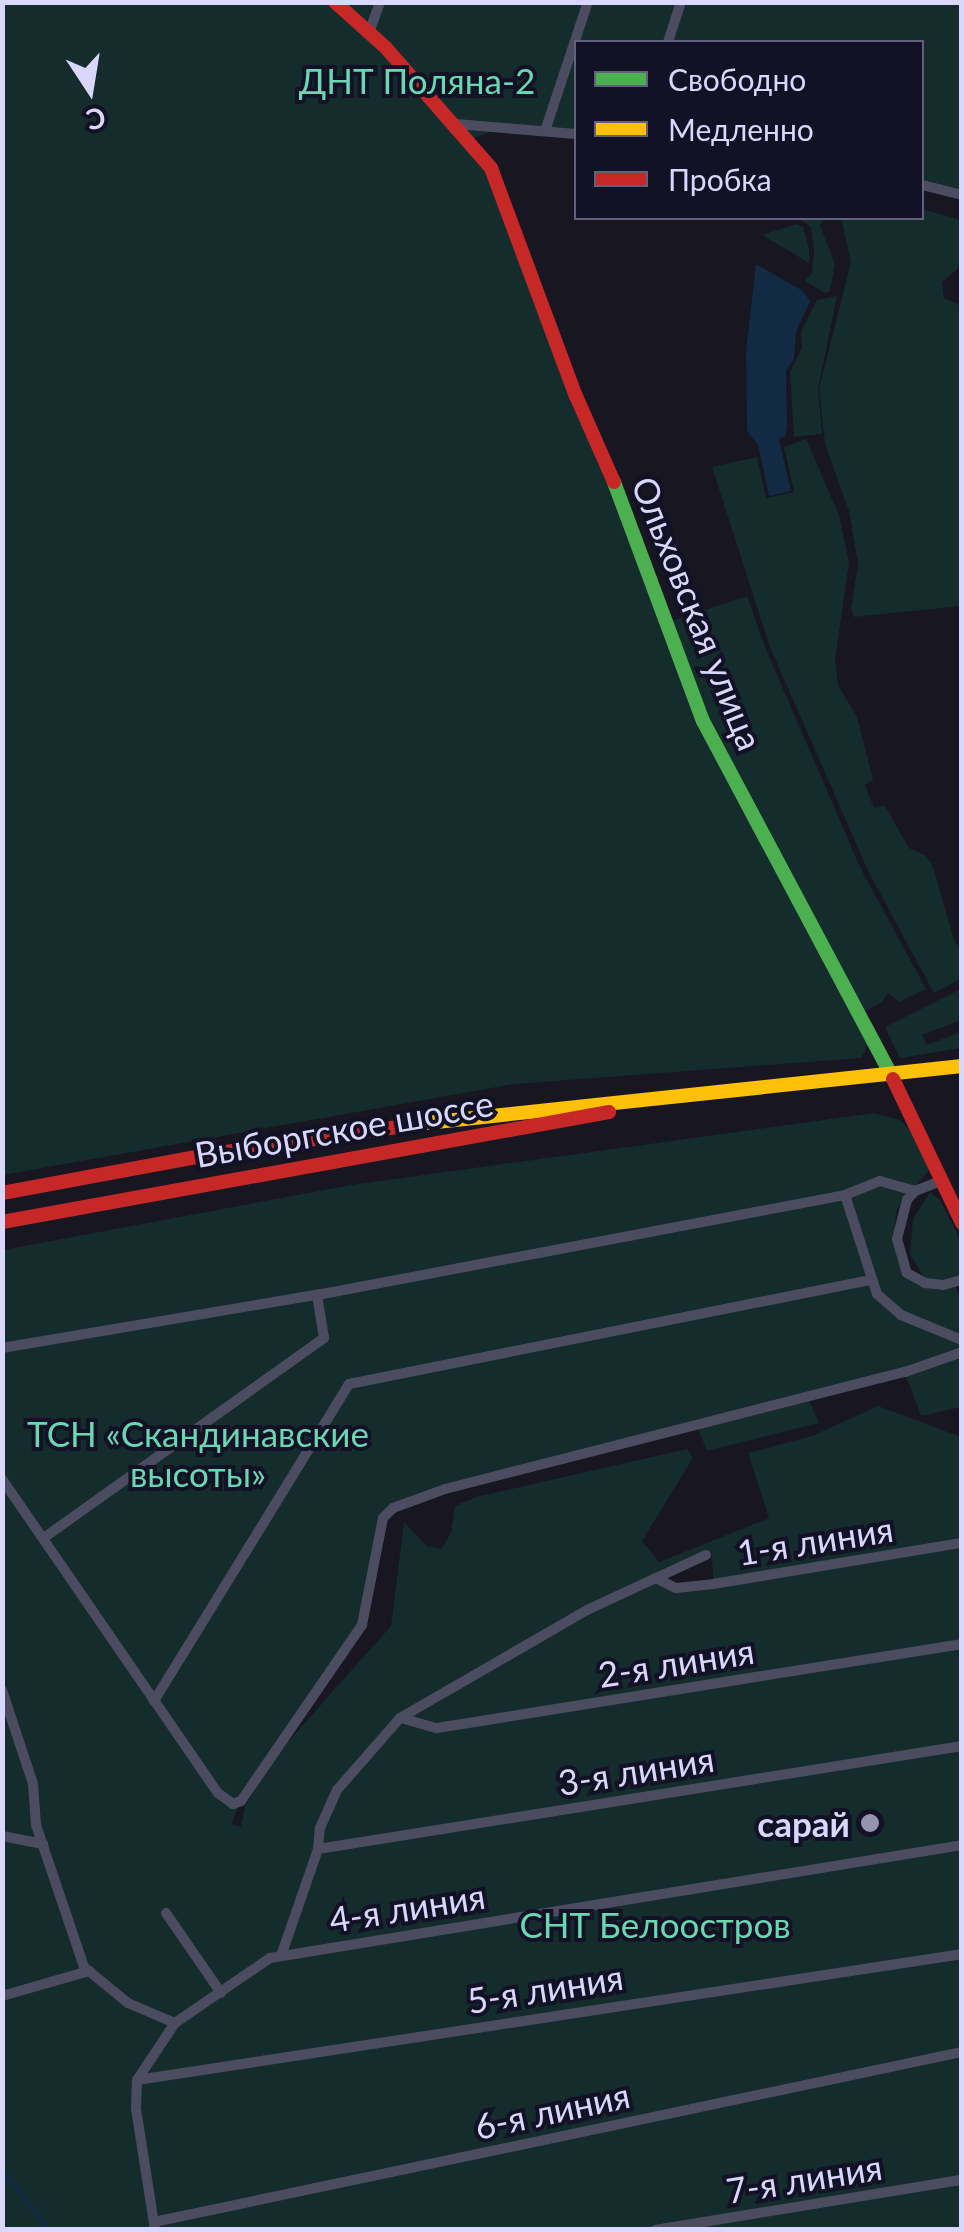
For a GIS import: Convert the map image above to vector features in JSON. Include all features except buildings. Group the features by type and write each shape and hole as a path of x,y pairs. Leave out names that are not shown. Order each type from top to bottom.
{"main road":[{"name":"Ольховская улица","path":"335,2 370,30 491,168 552,332 626,508 703,721 893,1074 962,1224"},
{"name":"Выборгское шоссе","path":"2,1193 212,1154 427,1122 696,1097 962,1066"},
{"name":"Выборгское шоссе","path":"2,1222 696,1097"}],"street":[{"path":"370,30 380,2"},
{"path":"575,40 588,2"},
{"path":"669,40 680,2"},
{"path":"545,132 574,44"},
{"path":"456,124 574,134"},
{"path":"924,186 962,195"},
{"path":"2,1348 317,1294 845,1195 880,1180 915,1191"},
{"path":"941,1181 915,1191 902,1210 897,1239 907,1273 943,1285 962,1280"},
{"path":"845,1195 877,1294 901,1315 962,1340"},
{"path":"154,1701 349,1384 870,1280"},
{"path":"46,1537 324,1338 317,1294"},
{"path":"2,1480 46,1537 225,1802 241,1801 362,1625 383,1518 393,1508 444,1489 698,1427 904,1372 962,1352"},
{"name":"1-я линия","path":"656,1578 676,1588 962,1543"},
{"path":"281,1956 318,1849 320,1828 336,1790 400,1718 587,1610 706,1555"},
{"name":"2-я линия","path":"400,1718 437,1728 962,1644"},
{"path":"2,1690 33,1784 36,1825 69,1926 89,1971 128,2003 175,2023 137,2080 136,2108 154,2226"},
{"name":"3-я линия","path":"318,1849 962,1746"},
{"path":"2,1836 43,1844"},
{"name":"4-я линия","path":"175,2023 270,1958 962,1845"},
{"path":"166,1913 221,1992"},
{"name":"5-я линия","path":"137,2080 962,1954"},
{"path":"2,1996 89,1971"},
{"name":"6-я линия","path":"154,2226 962,2052"},
{"name":"7-я линия","path":"655,2230 962,2180"}],"green space":[{"name":"ДНТ Поляна-2","path":"3,3 961,3 961,195 924,186 924,40 574,40 574,134 500,128 469,140 489,164 668,622 747,596 765,647 861,869 926,989 899,1002 888,993 882,1002 862,1013 873,1036 861,1058 514,1084 3,1175"},
{"path":"924,210 961,220 961,266 942,282 944,298 961,306 961,606 854,617 851,609 858,564 849,511 825,444 819,389 851,262 841,220 924,220"},
{"path":"801,220 823,220 820,225 835,264 830,291 825,293 805,281 812,273 811,227"},
{"path":"797,224 803,227 809,263 762,235"},
{"path":"837,296 818,389 822,434 794,437 790,372 802,348 801,332 817,300"},
{"path":"806,439 839,515 849,563 835,660 838,685 857,717 873,780 865,785 874,808 885,806 909,848 925,855 932,864 955,943 961,947 961,979 934,993 869,873 770,647 712,467 757,457 766,498 794,492 784,447"},
{"path":"961,989 961,1020 922,1035 927,1045 961,1032 961,1048 900,1058 885,1027"},
{"path":"874,1113 900,1120 916,1137 928,1171 897,1209 893,1240 904,1275 954,1284 961,1298 961,1407 921,1416 905,1373 808,1398 819,1423 707,1451 698,1428 409,1500 383,1519 362,1625 241,1801 231,1824 241,1827 245,1806 277,1754 391,1626 404,1522 427,1546 442,1549 451,1532 455,1506 476,1497 687,1449 693,1458 642,1541 659,1562 769,1518 748,1453 812,1436 878,1406 961,1437 961,2229 3,2230 3,1250 351,1185","holes":["711,1552 714,1584 676,1588 655,1578"]},
{"path":"930,1192 940,1200 961,1241 961,1277 943,1283 925,1279 910,1254 913,1219"}],"water":[{"path":"756,264 803,291 810,301 796,332 794,359 786,371 787,427 785,436 779,439 791,491 769,496 758,445 747,431 746,351"}],"waterway":[{"path":"2,2170 49,2230"}],"traffic: fast":[{"path":"614,482 703,721 893,1079"}],"traffic: slow":[{"path":"417,1124 962,1066"}],"traffic: jam":[{"path":"335,2 386,48 491,168 576,396 614,482"},
{"path":"893,1079 962,1223"},
{"path":"2,1222 609,1112"},
{"path":"2,1193 212,1154 417,1124"}],"place":[{"name":"сарай","path":"870,1823"}],"park label":[{"name":"ТСН «Скандинавские высоты»","path":"198,1453"},
{"name":"СНТ Белоостров","path":"655,1924"}]}
